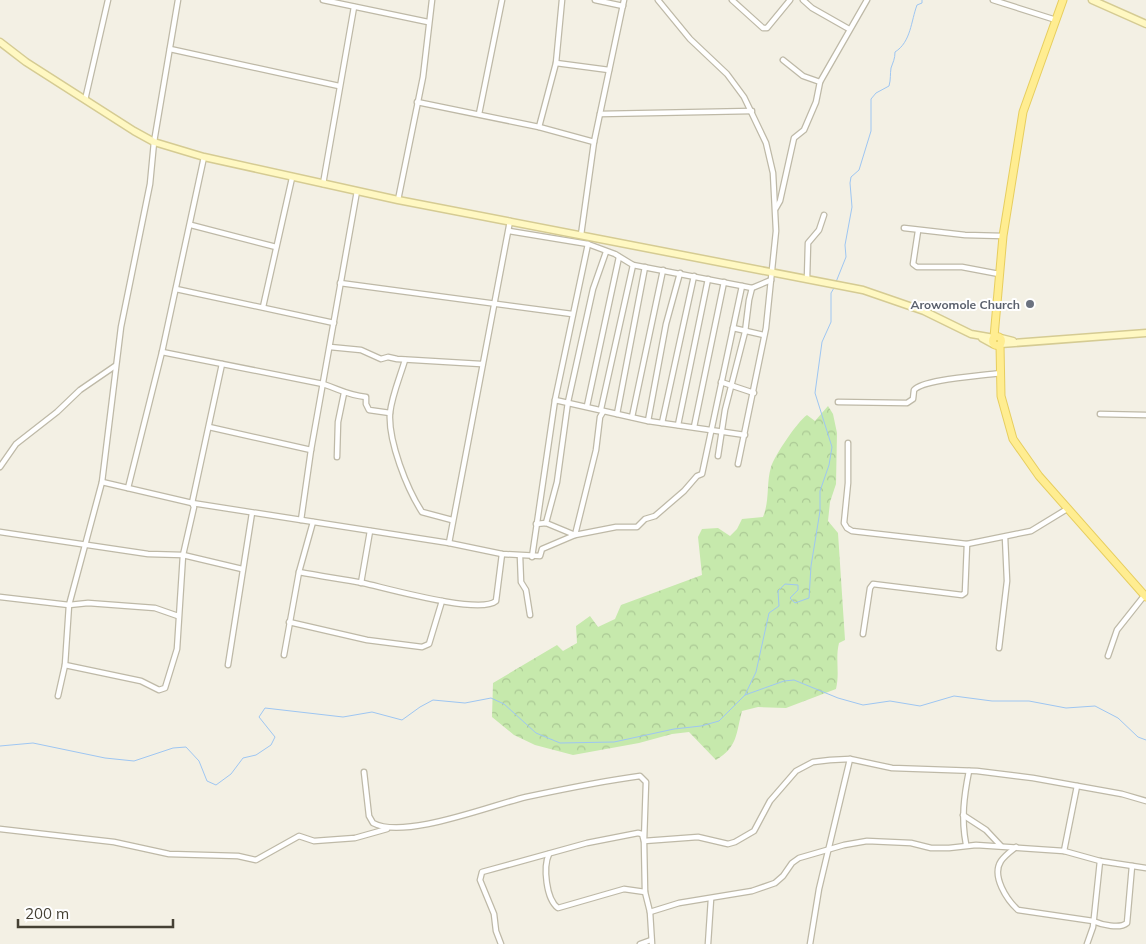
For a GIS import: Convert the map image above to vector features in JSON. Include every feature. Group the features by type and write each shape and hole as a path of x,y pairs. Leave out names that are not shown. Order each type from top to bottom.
{"main road":[{"path":"1063,0 1023,112 1003,236 995,318 1001,396 1013,438 1029,463 1145,597"},
{"path":"1092,0 1146,24"},
{"path":"0,42 26,62 154,142 204,157 398,200 863,290 894,299 976,335 997,341 1021,342 1146,333"}],"street":[{"path":"85,100 108,0"},
{"path":"58,696 65,665 69,605 102,482 115,366 150,184 154,142 178,0"},
{"path":"324,0 354,8 428,22"},
{"path":"398,200 423,77 432,0"},
{"path":"478,114 502,0"},
{"path":"539,127 556,63 562,0"},
{"path":"595,0 623,6"},
{"path":"581,235 594,142 624,0"},
{"path":"658,0 703,53 734,83 752,112 769,153 775,189 776,231 764,336 738,464"},
{"path":"732,0 763,28 767,28 790,0"},
{"path":"803,0 812,8 849,29"},
{"path":"775,211 780,201 794,138 804,130 816,102 820,82 849,29 868,0"},
{"path":"992,0 1056,20"},
{"path":"323,184 354,8"},
{"path":"170,49 339,86"},
{"path":"783,60 803,76 820,82"},
{"path":"556,63 609,70"},
{"path":"417,102 539,127 594,142"},
{"path":"600,114 752,112"},
{"path":"128,488 162,352 204,157"},
{"path":"263,307 292,178"},
{"path":"301,520 311,450 357,191"},
{"path":"807,279 808,243 819,230 824,215"},
{"path":"449,543 459,479 467,455 481,364 510,221"},
{"path":"191,224 276,247"},
{"path":"904,228 965,236 1003,236"},
{"path":"509,231 588,244 633,265 752,288 771,280"},
{"path":"918,231 913,264 916,267 962,267 999,274"},
{"path":"532,557 555,400 588,244"},
{"path":"546,523 557,482 568,402 594,288 606,252"},
{"path":"587,406 619,257"},
{"path":"575,535 596,450 600,417 603,412 601,409 633,265"},
{"path":"617,414 645,267"},
{"path":"632,417 664,270"},
{"path":"648,421 666,324 680,273"},
{"path":"662,423 694,276"},
{"path":"678,425 708,279"},
{"path":"694,428 724,282"},
{"path":"340,283 572,314"},
{"path":"102,482 192,503 449,543 520,556 540,556 542,549 575,535 616,527 637,527 645,519 655,516 684,491 697,476 702,474 742,286"},
{"path":"718,456 732,384 746,332 748,300 752,288"},
{"path":"176,289 334,323"},
{"path":"733,328 764,336"},
{"path":"330,347 361,350 381,359 388,357 405,360 481,364"},
{"path":"162,352 323,384 344,393 366,397 366,404 369,410 390,413"},
{"path":"405,360 390,413 398,458 417,504 427,515 452,520"},
{"path":"65,665 141,682 163,690 176,656 184,555 194,508 192,503 222,364"},
{"path":"0,466 16,444 57,412 80,390 115,366"},
{"path":"838,402 907,403 914,399 914,390 920,386 954,378 1000,371"},
{"path":"721,382 754,392"},
{"path":"337,457 338,422 344,393"},
{"path":"555,400 648,421 745,435"},
{"path":"1100,414 1146,415"},
{"path":"209,427 311,450"},
{"path":"848,443 848,483 844,523 852,531 968,544 1005,537 1041,527 1066,508"},
{"path":"228,665 252,513"},
{"path":"284,655 299,572 312,522"},
{"path":"536,524 546,523 575,535"},
{"path":"361,583 370,531"},
{"path":"0,532 148,554 184,555 242,569"},
{"path":"999,648 1007,580 1005,537"},
{"path":"863,634 870,588 873,584 962,595 964,593 968,544"},
{"path":"299,572 361,583 442,601 492,605 498,595 502,554"},
{"path":"520,556 521,582 526,590 530,616"},
{"path":"0,597 69,605 88,603 154,608 178,616"},
{"path":"1108,656 1117,630 1145,597"},
{"path":"289,622 367,640 422,647 429,644 442,601"},
{"path":"810,944 819,889 850,759"},
{"path":"644,841 698,837 728,844 735,842 754,831 770,801 796,771 812,762 850,759 892,768 969,771 1076,786 1146,801"},
{"path":"966,844 963,815 964,794 969,771"},
{"path":"364,772 369,816 373,823 388,828"},
{"path":"0,829 114,842 169,854 238,856 256,860 299,836 320,841 355,838 388,828 439,821 471,814 527,797 640,776 646,782 645,892 650,912 652,942 640,944"},
{"path":"1064,851 1076,786"},
{"path":"963,815 986,830 1002,846"},
{"path":"501,944 494,914 480,876 482,872 602,839 638,833 642,834 644,841"},
{"path":"650,912 680,903 752,891 775,882 799,858 867,841 911,842 931,848 949,848 966,844 1064,851 1100,861 1146,868"},
{"path":"1016,847 1001,861 998,868 1000,883 1010,904 1018,910 1093,921 1102,925 1126,925 1132,866"},
{"path":"549,854 545,861 546,880 554,905 558,908 624,889 645,892"},
{"path":"539,856 545,861"},
{"path":"1087,944 1093,921 1100,861"},
{"path":"708,944 711,899"}],"green space":[{"path":"828,406 833,414 837,433 836,484 830,502 828,521 838,533 845,640 839,643 836,689 786,708 758,707 742,711 732,745 716,760 689,732 573,755 535,745 514,735 492,717 493,683 557,645 563,651 577,643 576,626 590,616 598,627 615,619 621,605 702,575 698,537 702,529 718,528 730,536 737,529 742,519 763,517 771,467 777,455 792,431 807,415 815,421"}],"waterway":[{"path":"836,282 846,257 845,245 852,207 851,177 859,170 871,131 871,99 876,93 889,86 895,52 904,43 910,31 917,5 922,3 922,0"},
{"path":"745,695 756,672 769,613 779,606 778,591 785,584 798,585 798,590 790,598 795,603 809,598 811,566 820,511 820,491 829,465 832,447 815,393 822,342 831,322 831,293 834,288"},
{"path":"0,746 33,743 105,758 134,761 173,748 186,747 199,761 207,781 216,785 231,774 243,758 256,755 271,745 275,737 259,717 265,708 343,717 372,712 402,720 433,700 465,703 491,698 504,704 536,733 560,743 614,742 719,721 745,695 784,681 794,680 838,698 863,705 890,701 920,706 954,696 992,701 1029,701 1066,708 1095,706 1118,718 1138,737 1146,740"}],"place":[{"name":"Arowomole Church","path":"1030,304"}]}
